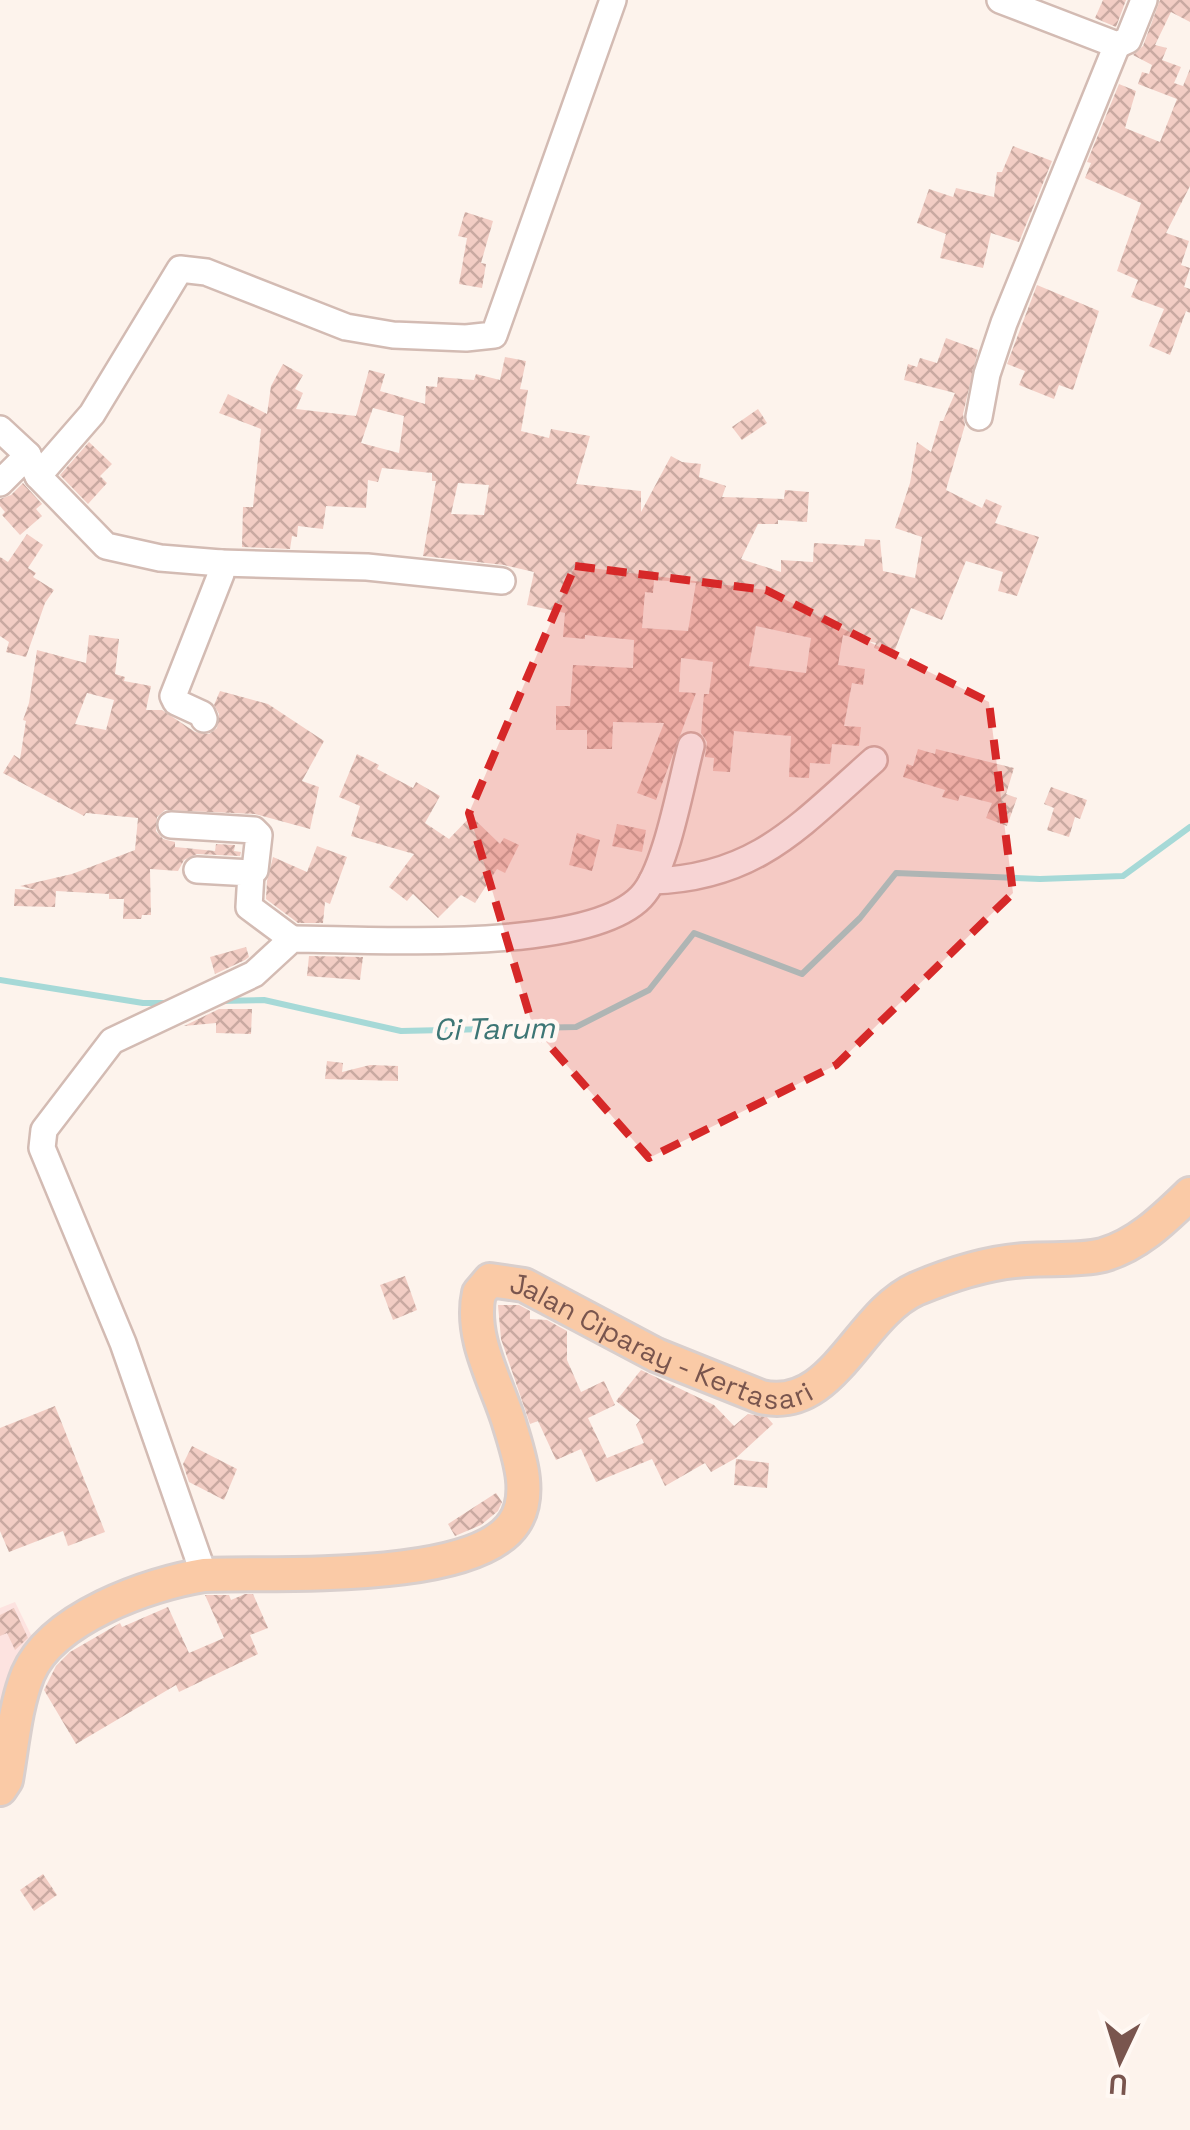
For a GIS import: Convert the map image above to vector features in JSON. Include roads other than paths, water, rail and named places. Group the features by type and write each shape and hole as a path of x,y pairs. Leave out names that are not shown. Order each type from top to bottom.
{"main road":[{"name":"Jalan Ciparay - Kertasari","path":"0,1789 6,1780 27,1676 38,1655 88,1614 157,1584 204,1575 382,1570 478,1552 499,1540 515,1522 523,1486 514,1440 479,1331 476,1304 490,1280 524,1285 656,1355 779,1401 811,1392 874,1320 911,1291 953,1275 1023,1260 1103,1255 1136,1241 1190,1194"}],"street":[{"path":"0,483 33,466 92,414 180,268 206,272 346,327 393,335 494,335 613,0"},
{"path":"1000,0 1117,45"},
{"path":"978,417 1004,323 1117,45 1128,40 1144,0"},
{"path":"0,429 106,546 160,558 368,567 502,582"},
{"path":"204,719 202,714 176,702 173,696 221,574 221,563"},
{"path":"170,825 254,830 259,835 249,907 292,940 524,936 599,922 640,898 652,881 691,746"},
{"path":"652,881 709,876 765,853 874,760"},
{"path":"197,870 251,873"},
{"path":"204,1575 123,1343 42,1148 44,1130 112,1041 254,974 292,940"}],"waterway":[{"name":"Ci Tarum","path":"219,1001 264,1000 401,1031 576,1027 649,990 694,933 802,974 860,918 896,873 1040,879 1123,876 1190,827"},
{"name":"Ci Tarum","path":"0,980 143,1003 172,1003"}]}
